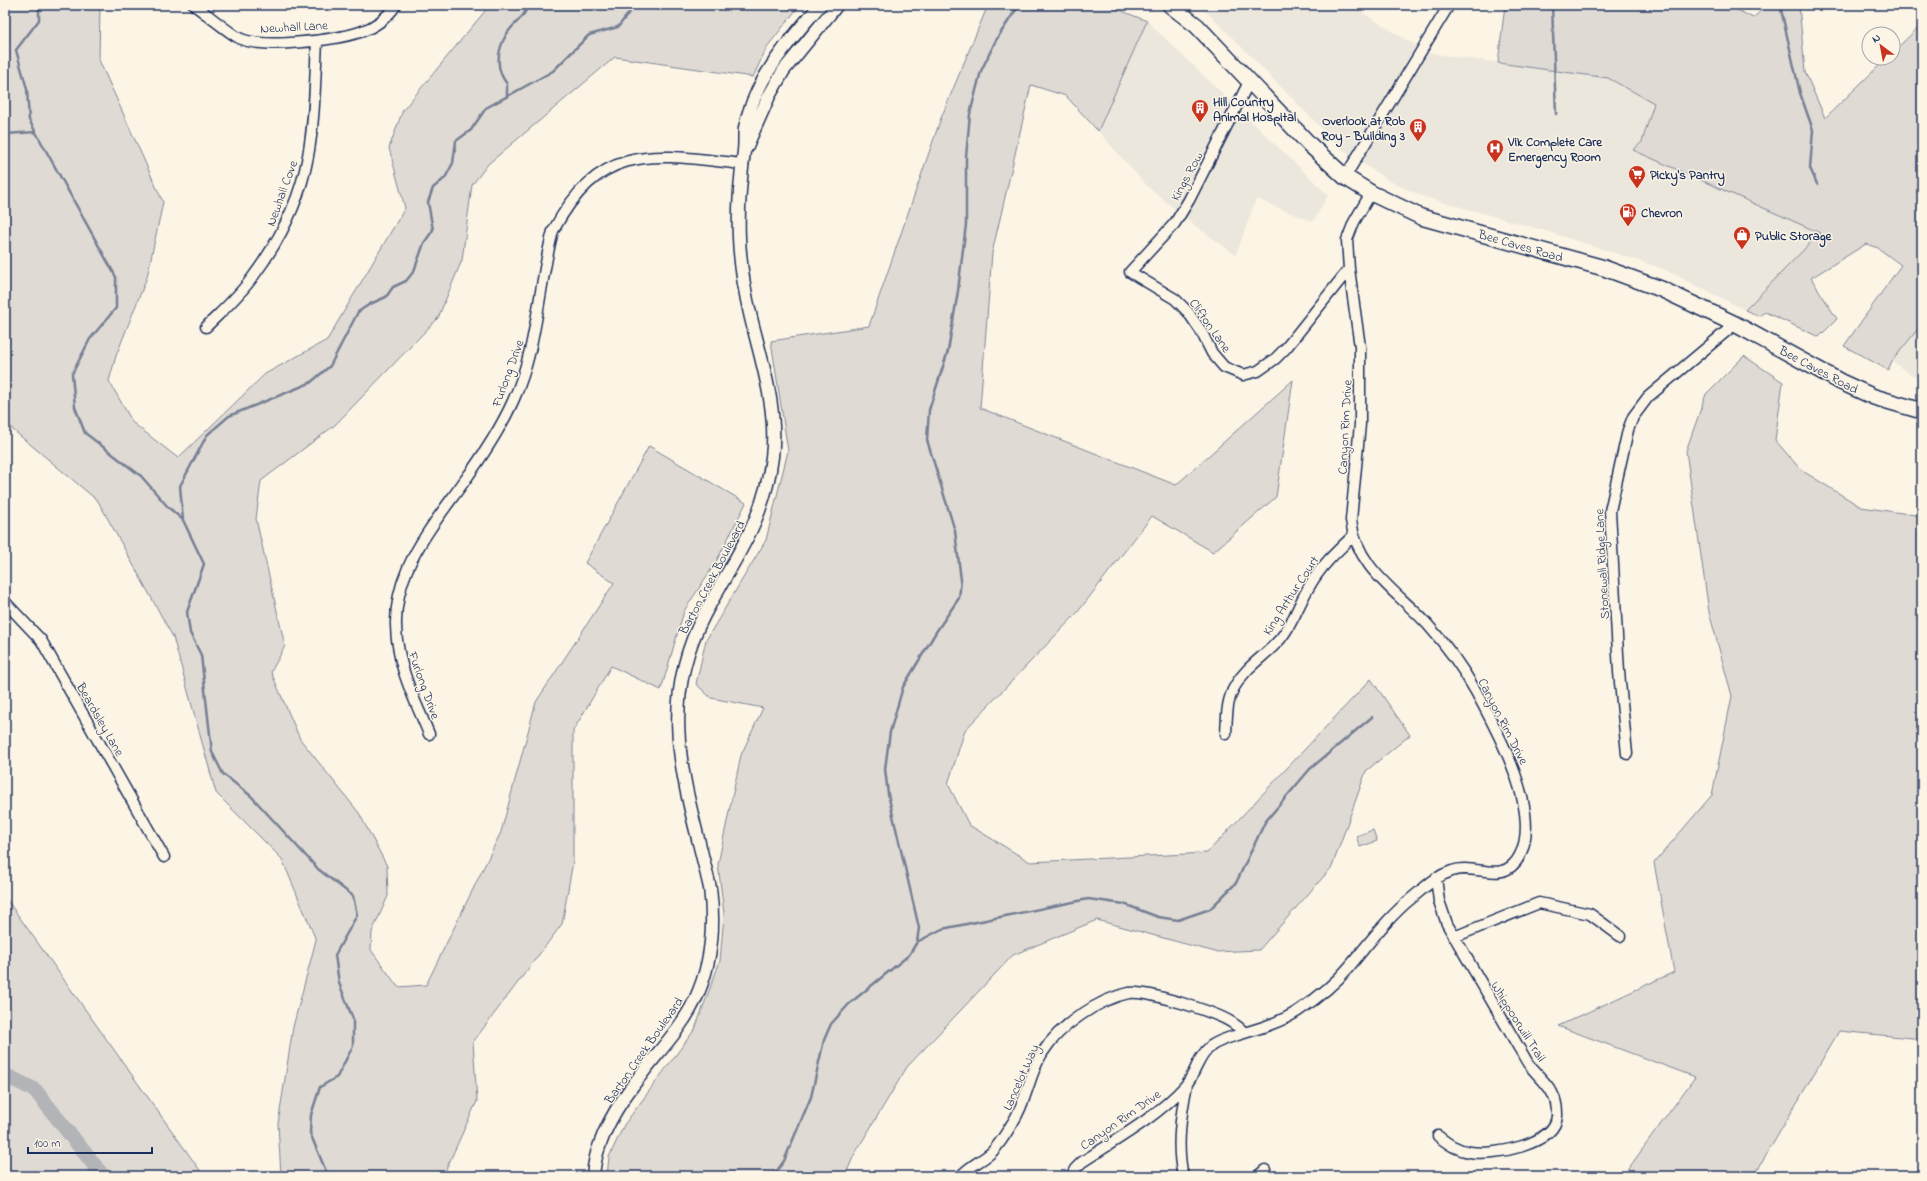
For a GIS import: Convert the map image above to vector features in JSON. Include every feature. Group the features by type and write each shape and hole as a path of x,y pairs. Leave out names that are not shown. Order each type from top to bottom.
{"main road":[{"name":"Bee Caves Road","path":"1170,5 1197,26 1310,145 1345,177 1371,193 1421,217 1604,268 1653,286 1734,324 1841,382 1874,397 1922,411"}],"street":[{"name":"Newhall Lane","path":"194,5 241,39 262,43 317,41 360,32 384,19 396,5"},
{"name":"Barton Creek Boulevard","path":"592,1176 600,1144 613,1117 640,1077 678,1029 695,1001 704,975 711,947 713,906 679,754 677,715 680,684 690,647 704,615 755,524 767,489 773,455 774,435 769,393 745,292 739,254 738,210 745,129 749,111 756,94 770,69 820,5"},
{"name":"Barton Creek Boulevard","path":"744,150 753,135 769,96 781,75 837,5"},
{"path":"1345,177 1449,5"},
{"name":"Newhall Cove","path":"206,327 251,280 269,253 291,212 308,156 313,124 317,41"},
{"path":"770,69 781,75"},
{"name":"Kings Row","path":"1130,272 1175,223 1186,206 1249,82"},
{"name":"Furlong Drive","path":"429,734 403,669 398,651 396,619 402,581 412,557 425,534 478,461 514,400 531,350 552,230 576,195 588,182 612,167 632,160 648,156 670,156 742,164"},
{"name":"Canyon Rim Drive","path":"1072,1176 1075,1169 1082,1162 1153,1115 1187,1084 1198,1060 1210,1047 1221,1040 1274,1024 1298,1011 1319,995 1347,970 1400,907 1436,878 1454,870 1468,869 1486,873 1502,872 1514,864 1525,841 1526,821 1515,771 1475,691 1457,661 1428,625 1387,585 1363,558 1353,536 1351,520 1360,424 1360,347 1349,269 1347,240 1357,216 1371,193"},
{"name":"Clifton Lane","path":"1130,272 1175,298 1188,312 1201,331 1212,353 1224,367 1243,375 1258,371 1275,360 1349,269"},
{"name":"Stonewall Ridge Lane","path":"1627,754 1620,672 1610,511 1628,430 1633,417 1648,397 1734,324"},
{"name":"King Arthur Court","path":"1226,734 1228,705 1234,686 1248,669 1281,638 1296,614 1308,588 1321,568 1333,554 1353,536"},
{"name":"Beardsley Lane","path":"5,602 41,640 164,857"},
{"name":"Whippoorwill Trail","path":"1436,878 1442,912 1454,937 1530,1066 1548,1084 1553,1092 1557,1117 1550,1130 1538,1140 1494,1153 1470,1152 1451,1147 1438,1136"},
{"path":"1454,937 1539,903 1590,914 1620,936"},
{"name":"Lancelot Way","path":"961,1176 966,1170 992,1151 1014,1121 1042,1053 1057,1034 1086,1012 1109,999 1130,993 1151,994 1231,1021 1245,1033"},
{"path":"1183,1176 1180,1166 1179,1136 1187,1084"}],"shaded area":[{"path":"5,5 100,5 99,60 163,202 147,277 116,356 109,381 133,423 178,458 265,374 327,340 405,208 389,148 403,110 490,5 800,5 767,47 753,77 615,57 488,164 472,185 462,260 438,318 335,425 261,481 256,519 285,646 271,672 300,739 359,813 387,866 388,896 372,932 371,950 398,987 426,985 501,832 536,702 614,583 585,563 649,446 746,503 716,562 684,611 661,690 611,666 573,731 573,861 562,924 473,1042 477,1101 443,1176 281,1176 278,1124 293,1027 316,940 282,859 216,793 173,637 98,501 13,430 5,416"},
{"path":"988,5 1107,5 1147,21 1098,131 1066,96 1031,85 992,253 980,408 1176,485 1293,380 1276,497 1213,552 1152,516 1077,613 965,730 948,784 969,825 1030,862 1207,853 1371,679 1410,735 1366,771 1332,867 1259,950 1215,952 1097,920 1013,955 907,1067 854,1155 845,1176 607,1176 609,1157 624,1125 695,1029 720,961 724,914 718,864 741,755 763,708 711,698 696,684 706,640 766,540 788,451 771,341 869,326 941,118"},
{"path":"1200,5 1350,5 1428,53 1608,78 1654,103 1642,142 1634,150 1821,233 1745,310 1661,268 1539,229 1424,197 1389,181 1342,149"},
{"path":"1505,5 1728,5 1753,18 1767,5 1799,5 1805,72 1825,118 1879,66 1901,66 1901,44 1922,24 1922,324 1892,361 1888,370 1844,346 1901,265 1878,248 1866,244 1811,278 1837,319 1819,337 1765,312 1759,316 1745,310 1820,233 1633,150 1642,142 1654,103 1608,78 1498,63"},
{"path":"1147,21 1328,195 1313,222 1256,199 1236,255 1197,227 1148,187 1098,131"},
{"path":"1922,324 1922,380 1912,376 1892,361"},
{"path":"1744,356 1783,382 1775,440 1801,470 1861,507 1922,516 1922,1039 1839,1031 1754,1176 1623,1176 1695,1077 1558,1026 1674,972 1654,863 1712,795 1732,696 1709,612 1686,451 1706,394"},
{"path":"1373,830 1377,841 1360,847 1356,836"},
{"path":"5,897 204,1176 5,1176"}],"waterway":[{"path":"39,5 39,20 16,50 27,89 29,120 116,277 116,308 90,339 72,374 75,407 85,433 141,476 168,507 183,520 204,564 187,612 190,633 201,655 212,752 223,774 251,796 318,869 353,896 357,915 335,955 339,983 353,1019 353,1046 337,1077 320,1087 311,1115 310,1133 328,1176"},
{"path":"507,97 507,84 503,78 499,66 499,54 506,35 522,17 528,5"},
{"path":"183,520 180,486 207,435 229,416 310,383 330,366 358,312 370,304 386,297 393,287 406,281 414,271 424,243 433,230 428,202 433,188 445,178 453,163 456,141 471,130 486,108 553,71 589,35 618,27 632,9 639,5"},
{"path":"773,1176 784,1161 811,1097 824,1040 831,1024 849,1004 909,955 917,942 919,928 888,794 885,769 890,732 903,687 936,632 959,598 961,580 955,531 927,440 929,410 948,351 958,291 966,224 966,157 970,114 981,71 996,40 1019,5"},
{"path":"1552,5 1556,114"},
{"path":"1780,5 1800,93 1813,130 1810,168 1817,184"},
{"path":"5,134 36,132"},
{"path":"917,942 942,929 1088,899 1124,904 1158,917 1178,920 1210,909 1236,883 1265,822 1310,769 1372,717"},
{"path":"5,1075 35,1090 103,1176"}],"place":[{"name":"Hill Country Animal Hospital","path":"1200,123"},
{"name":"Overlook at Rob Roy - Building 3","path":"1418,142"},
{"name":"Vik Complete Care Emergency Room","path":"1495,163"},
{"name":"Picky's Pantry","path":"1637,189"},
{"name":"Chevron","path":"1628,227"},
{"name":"Public Storage","path":"1742,250"}]}
